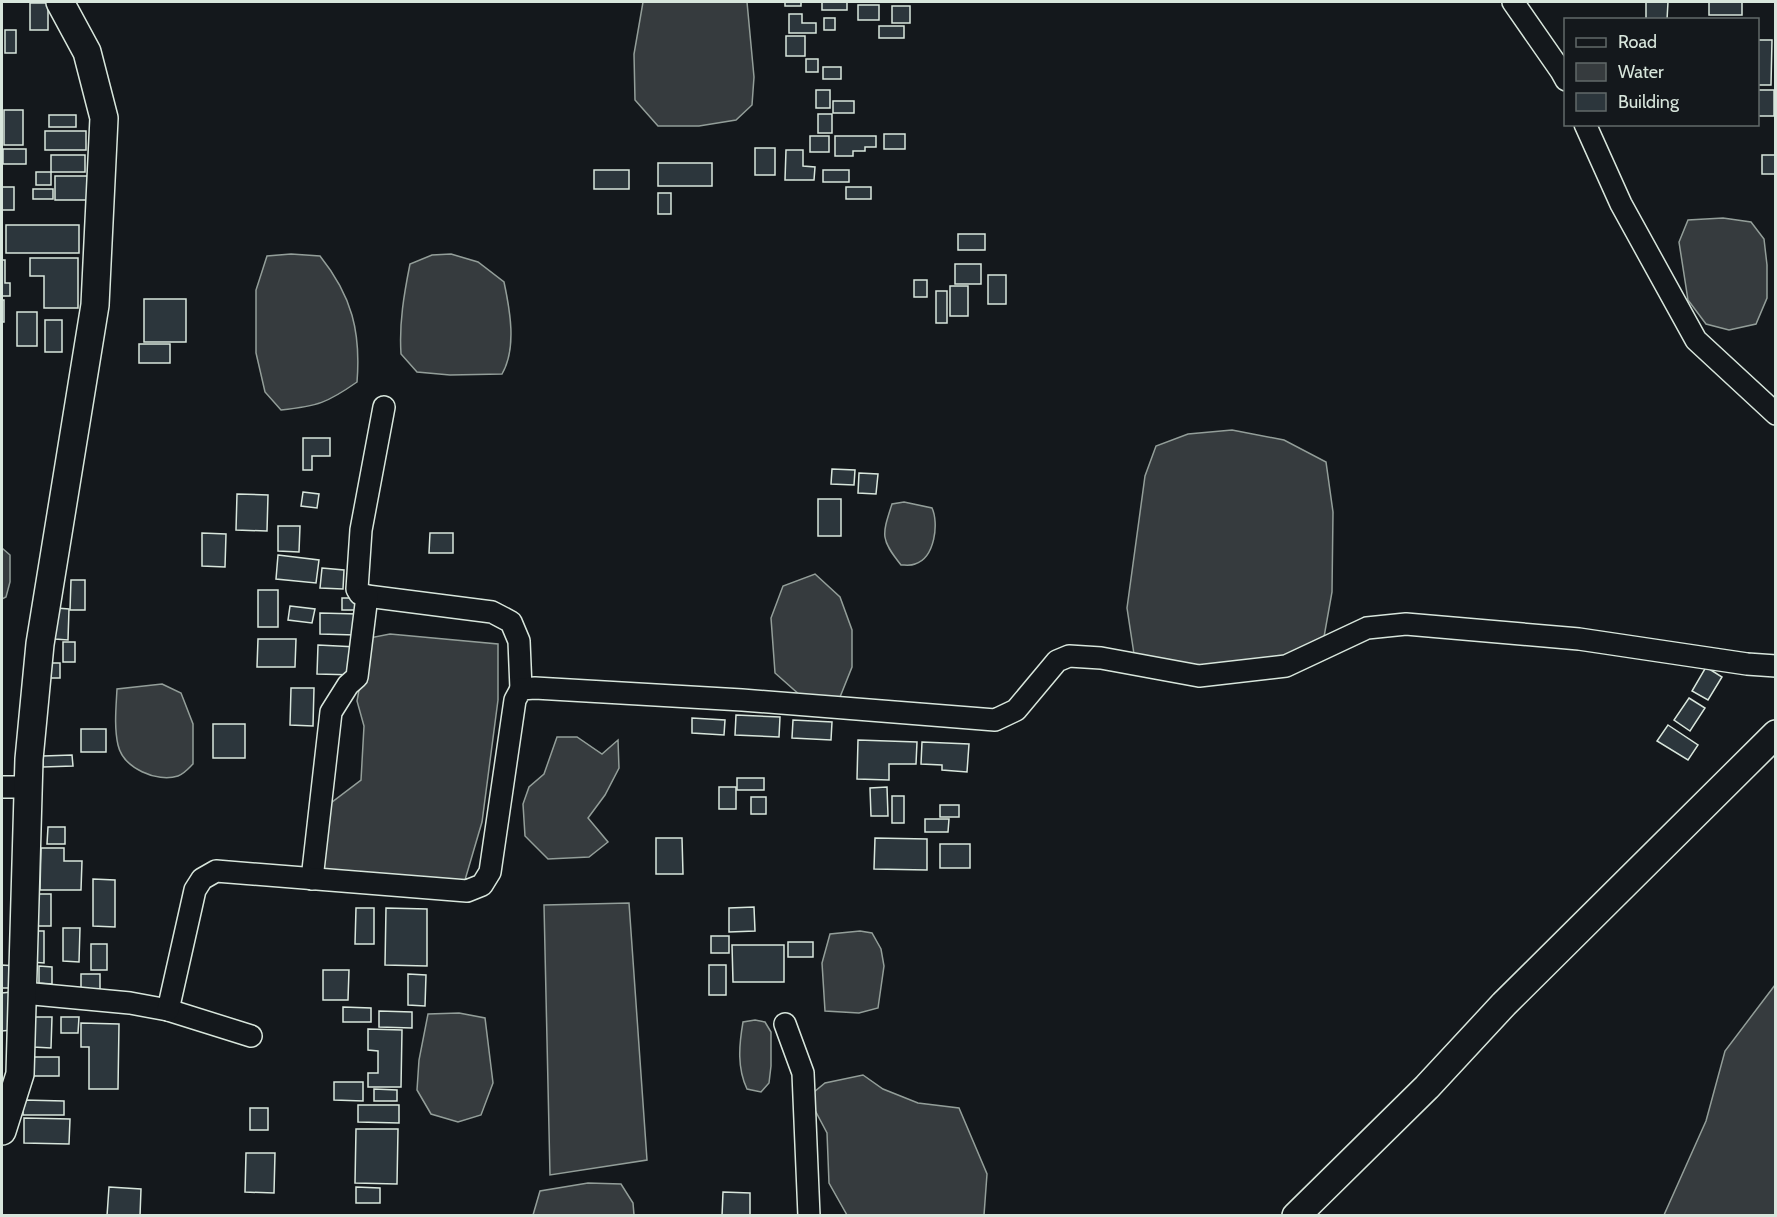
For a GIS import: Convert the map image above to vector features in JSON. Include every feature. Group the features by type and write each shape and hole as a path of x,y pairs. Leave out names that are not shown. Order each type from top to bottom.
{"street":[{"path":"2,1131 20,1074 29,759 40,644 95,305 104,118 87,52 60,2"},
{"path":"1513,2 1564,76"},
{"path":"1587,126 1621,204 1696,340 1776,414"},
{"path":"168,1011 195,891 202,879 216,871 467,891 482,885 490,872 515,700 521,689 519,641 511,622 492,612 367,596 360,594 357,589 361,530 384,407"},
{"path":"312,879 331,712 348,685 357,677 367,596"},
{"path":"521,689 742,700 995,720 1016,710 1057,661 1069,656 1101,658 1199,676 1287,666 1366,628 1406,624 1579,639 1747,664 1776,666"},
{"path":"1296,1215 1427,1087 1504,1004 1776,734"},
{"path":"2,787 28,787"},
{"path":"23,993 130,1003 168,1011 251,1036"},
{"path":"785,1024 803,1073 809,1215"}],"water":[{"path":"643,2 747,2 754,77 752,105 736,120 699,126 658,126 635,100 634,54"},
{"path":"1723,218 1751,222 1764,239 1767,265 1767,298 1756,324 1729,330 1706,324 1688,300 1679,242 1688,220"},
{"path":"291,254 320,256 340,286 352,315 355,331 357,382 338,395 322,402 281,410 265,392 256,353 256,290 267,256"},
{"path":"451,254 478,262 504,282 510,317 511,341 507,364 502,374 450,375 417,372 401,354 402,309 410,264 432,255"},
{"path":"1232,430 1284,440 1326,462 1333,512 1332,592 1324,637 1263,667 1192,668 1134,654 1127,608 1145,476 1156,446 1188,434"},
{"path":"904,502 932,508 934,514 935,531 931,548 922,560 912,565 901,565 889,549 885,536 886,523 892,504"},
{"path":"2,548 10,555 10,582 6,597 2,599"},
{"path":"815,574 840,597 852,630 852,667 840,697 801,696 775,673 771,618 783,586"},
{"path":"390,634 498,644 498,700 482,822 465,880 323,875 327,806 361,780 364,726 357,701 363,668 364,639"},
{"path":"162,684 181,693 193,724 193,764 180,775 170,778 142,772 127,761 118,745 116,731 117,689"},
{"path":"557,737 577,737 602,754 618,740 619,768 605,795 588,818 608,842 589,857 548,859 525,836 523,804 529,787 544,774"},
{"path":"629,903 647,1160 550,1175 544,905"},
{"path":"860,931 872,933 881,949 884,966 878,1008 859,1013 825,1011 822,963 830,934"},
{"path":"1775,985 1775,1215 1664,1215 1706,1121 1725,1051"},
{"path":"459,1013 485,1018 493,1083 481,1115 458,1122 431,1114 417,1090 419,1060 428,1014"},
{"path":"755,1020 765,1022 771,1032 769,1083 761,1092 747,1089 740,1065 743,1022"},
{"path":"863,1075 883,1089 918,1103 959,1108 987,1174 984,1215 847,1215 829,1183 827,1133 808,1097 825,1083"},
{"path":"588,1183 621,1184 633,1203 634,1215 533,1215 540,1191"}],"building":[{"path":"785,2 801,2 801,6 785,6"},
{"path":"822,2 847,2 847,10 822,10"},
{"path":"1646,2 1668,2 1667,18 1646,18"},
{"path":"1709,2 1742,2 1742,15 1709,15"},
{"path":"30,3 48,3 48,30 30,30"},
{"path":"858,5 879,5 879,20 858,20"},
{"path":"892,6 910,6 910,23 892,23"},
{"path":"789,14 802,14 802,23 816,23 816,33 789,33"},
{"path":"824,18 835,18 835,30 824,30"},
{"path":"879,26 904,26 904,38 879,38"},
{"path":"5,30 16,30 16,53 5,53"},
{"path":"786,36 805,36 805,56 786,56"},
{"path":"1759,40 1772,40 1771,85 1759,85"},
{"path":"806,59 818,59 818,72 806,72"},
{"path":"823,67 841,67 841,79 823,79"},
{"path":"816,90 830,90 830,108 816,108"},
{"path":"1759,90 1774,90 1774,116 1759,116"},
{"path":"833,101 854,101 854,113 833,113"},
{"path":"4,110 23,110 23,145 4,145"},
{"path":"818,114 832,114 832,133 818,133"},
{"path":"49,115 76,115 76,127 49,127"},
{"path":"45,131 86,131 86,150 45,150"},
{"path":"884,134 905,134 905,149 884,149"},
{"path":"810,136 829,136 829,152 810,152"},
{"path":"835,136 876,136 876,147 865,147 865,151 853,151 853,156 835,156"},
{"path":"755,148 775,148 775,175 755,175"},
{"path":"3,149 26,149 26,164 3,164"},
{"path":"786,150 803,150 803,166 815,167 814,180 785,180"},
{"path":"51,155 85,155 85,172 51,172"},
{"path":"1762,155 1776,155 1776,174 1762,174"},
{"path":"658,163 712,163 712,186 658,186"},
{"path":"594,170 629,170 629,189 594,189"},
{"path":"823,170 849,170 849,182 823,182"},
{"path":"36,172 51,172 51,185 36,185"},
{"path":"55,176 90,176 90,200 55,200"},
{"path":"2,187 14,187 14,210 2,210"},
{"path":"846,187 871,187 871,199 846,199"},
{"path":"33,189 53,189 53,199 33,199"},
{"path":"658,193 671,193 671,214 658,214"},
{"path":"6,225 79,225 79,253 6,253"},
{"path":"958,234 985,234 985,250 958,250"},
{"path":"30,258 78,258 78,308 44,308 44,276 30,276"},
{"path":"2,260 5,260 5,283 10,283 10,296 2,296"},
{"path":"955,264 981,264 981,284 955,284"},
{"path":"988,275 1006,275 1006,304 988,304"},
{"path":"914,280 927,280 927,297 914,297"},
{"path":"950,286 968,286 968,316 950,316"},
{"path":"936,291 947,291 947,323 936,323"},
{"path":"144,299 186,299 186,342 144,342"},
{"path":"2,300 4,300 4,322 2,322"},
{"path":"17,312 37,312 37,346 17,346"},
{"path":"45,320 62,320 62,352 45,352"},
{"path":"139,344 170,344 170,363 139,363"},
{"path":"303,438 330,438 330,456 312,456 312,470 303,470"},
{"path":"832,469 855,470 854,485 831,484"},
{"path":"859,473 878,474 876,494 858,493"},
{"path":"303,492 319,494 317,508 301,506"},
{"path":"237,494 268,495 267,531 236,530"},
{"path":"818,499 841,499 841,536 818,536"},
{"path":"278,526 300,526 299,552 278,551"},
{"path":"202,533 226,534 225,567 202,566"},
{"path":"430,533 453,533 453,553 429,553"},
{"path":"278,555 319,560 316,583 276,579"},
{"path":"322,568 344,570 343,589 320,588"},
{"path":"71,580 85,580 85,610 70,610"},
{"path":"258,590 278,590 278,627 258,627"},
{"path":"342,598 357,598 357,610 342,610"},
{"path":"290,606 315,609 312,623 288,620"},
{"path":"56,608 69,609 68,640 55,639"},
{"path":"320,613 357,614 356,635 320,634"},
{"path":"258,639 296,639 295,667 257,667"},
{"path":"63,642 75,642 75,662 63,662"},
{"path":"318,645 357,647 356,675 317,674"},
{"path":"44,663 60,663 60,678 44,678"},
{"path":"1706,667 1722,677 1708,700 1692,691"},
{"path":"291,688 314,688 313,726 290,725"},
{"path":"1689,698 1705,708 1690,731 1674,720"},
{"path":"736,715 780,717 779,737 735,735"},
{"path":"692,718 725,720 724,735 692,733"},
{"path":"793,720 832,722 831,740 792,738"},
{"path":"213,724 245,724 245,758 213,758"},
{"path":"1668,725 1698,745 1688,760 1657,741"},
{"path":"81,729 106,729 106,752 81,752"},
{"path":"858,740 917,742 916,764 889,764 889,780 857,779"},
{"path":"922,742 969,744 967,772 942,770 942,765 921,764"},
{"path":"72,755 73,766 43,767 43,756"},
{"path":"737,778 764,778 764,790 737,790"},
{"path":"719,787 736,787 736,809 719,809"},
{"path":"887,787 888,816 871,816 870,788"},
{"path":"892,796 904,796 904,823 892,823"},
{"path":"751,797 766,797 766,814 751,814"},
{"path":"940,805 959,805 959,817 940,817"},
{"path":"925,819 949,819 948,832 925,832"},
{"path":"48,827 65,827 65,844 47,844"},
{"path":"656,838 682,838 683,874 656,874"},
{"path":"875,838 927,839 927,870 874,869"},
{"path":"940,844 970,844 970,868 940,868"},
{"path":"41,848 64,848 64,861 82,861 81,890 40,890"},
{"path":"93,879 115,880 115,927 93,926"},
{"path":"35,894 51,894 51,926 34,926"},
{"path":"754,907 755,931 729,932 729,908"},
{"path":"356,908 374,908 374,944 355,944"},
{"path":"386,908 427,909 427,966 385,965"},
{"path":"63,928 80,928 79,962 63,961"},
{"path":"32,931 44,931 44,963 31,962"},
{"path":"711,936 729,936 729,953 711,953"},
{"path":"788,942 813,942 813,957 788,957"},
{"path":"91,944 107,944 107,970 91,970"},
{"path":"732,945 784,945 784,982 733,982"},
{"path":"2,965 16,966 16,988 2,988"},
{"path":"709,965 726,965 726,995 709,995"},
{"path":"39,966 52,967 52,984 39,983"},
{"path":"323,970 349,970 348,1000 323,1000"},
{"path":"81,974 100,974 100,989 81,989"},
{"path":"408,974 426,975 425,1006 408,1005"},
{"path":"11,992 12,1030 2,1031 2,993"},
{"path":"343,1007 371,1008 371,1022 343,1022"},
{"path":"379,1011 412,1012 412,1028 379,1027"},
{"path":"34,1017 52,1017 51,1048 33,1047"},
{"path":"61,1017 79,1017 78,1033 61,1033"},
{"path":"81,1023 119,1024 118,1089 89,1089 89,1047 81,1047"},
{"path":"368,1029 402,1030 401,1087 368,1087 368,1073 378,1073 378,1051 368,1050"},
{"path":"32,1057 59,1057 59,1076 32,1076"},
{"path":"334,1082 363,1082 363,1101 334,1100"},
{"path":"374,1089 397,1090 397,1101 374,1101"},
{"path":"23,1100 64,1101 64,1115 23,1115"},
{"path":"358,1105 399,1105 399,1123 358,1122"},
{"path":"250,1108 268,1108 268,1130 250,1130"},
{"path":"24,1118 70,1119 69,1144 24,1143"},
{"path":"356,1129 398,1129 397,1184 355,1183"},
{"path":"246,1153 275,1153 274,1193 245,1192"},
{"path":"109,1187 141,1189 140,1216 107,1216"},
{"path":"356,1187 380,1188 380,1203 356,1203"},
{"path":"723,1192 750,1193 750,1216 722,1216"}]}
